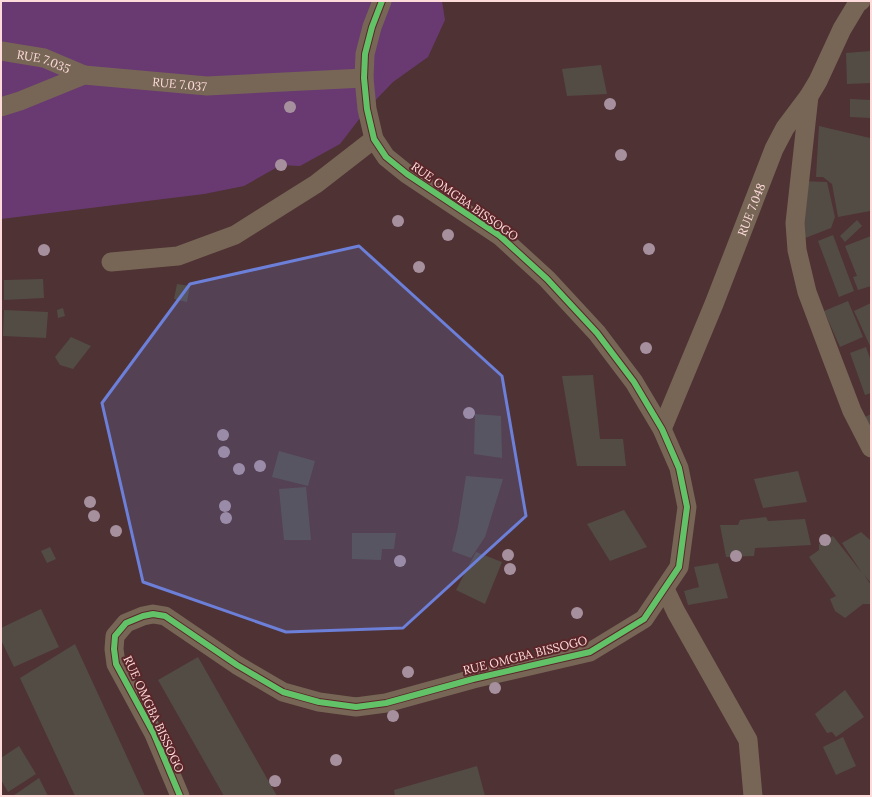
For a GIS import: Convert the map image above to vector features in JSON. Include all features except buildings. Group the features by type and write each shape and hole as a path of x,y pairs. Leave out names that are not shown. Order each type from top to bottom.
{"street":[{"name":"RUE OMGBA BISSOGO","path":"180,796 154,734 116,664 114,636 126,623 143,616 153,614 165,616 237,665 283,692 320,702 356,707 386,703 473,678 590,652 644,619 679,567 688,507 679,468 662,429 634,382 597,333 547,279 500,236 407,174 386,157 374,139 367,109 364,78 365,54 372,27 382,1"},
{"name":"RUE 7.048","path":"662,429 714,304 774,149 785,128 809,96 818,81 842,29 861,1"},
{"name":"RUE 7.035","path":"1,51 44,58 84,75"},
{"name":"RUE 7.037","path":"1,107 20,101 84,75 207,86 364,78"},
{"path":"809,96 795,223 797,250 807,292 828,349 852,411 871,448"},
{"path":"111,262 178,256 235,235 316,184 374,139"},
{"path":"665,589 676,612 748,740 753,796"}],"highlighted area":[{"path":"359,246 502,376 526,516 403,628 286,632 143,582 102,403 190,284"}],"shaded area":[{"path":"1,1 442,1 445,20 428,57 393,82 367,109 340,144 300,166 281,165 244,186 204,194 1,219"}],"cycle path":[{"path":"180,796 154,734 116,664 114,649 115,636 126,623 143,616 153,614 165,616 237,665 283,692 319,702 356,707 386,703 473,679 590,652 644,619 679,567 687,507 679,468 662,429 634,382 597,333 547,279 500,236 407,174 386,157 374,139 367,109 364,78 365,54 372,27 382,1"}]}
